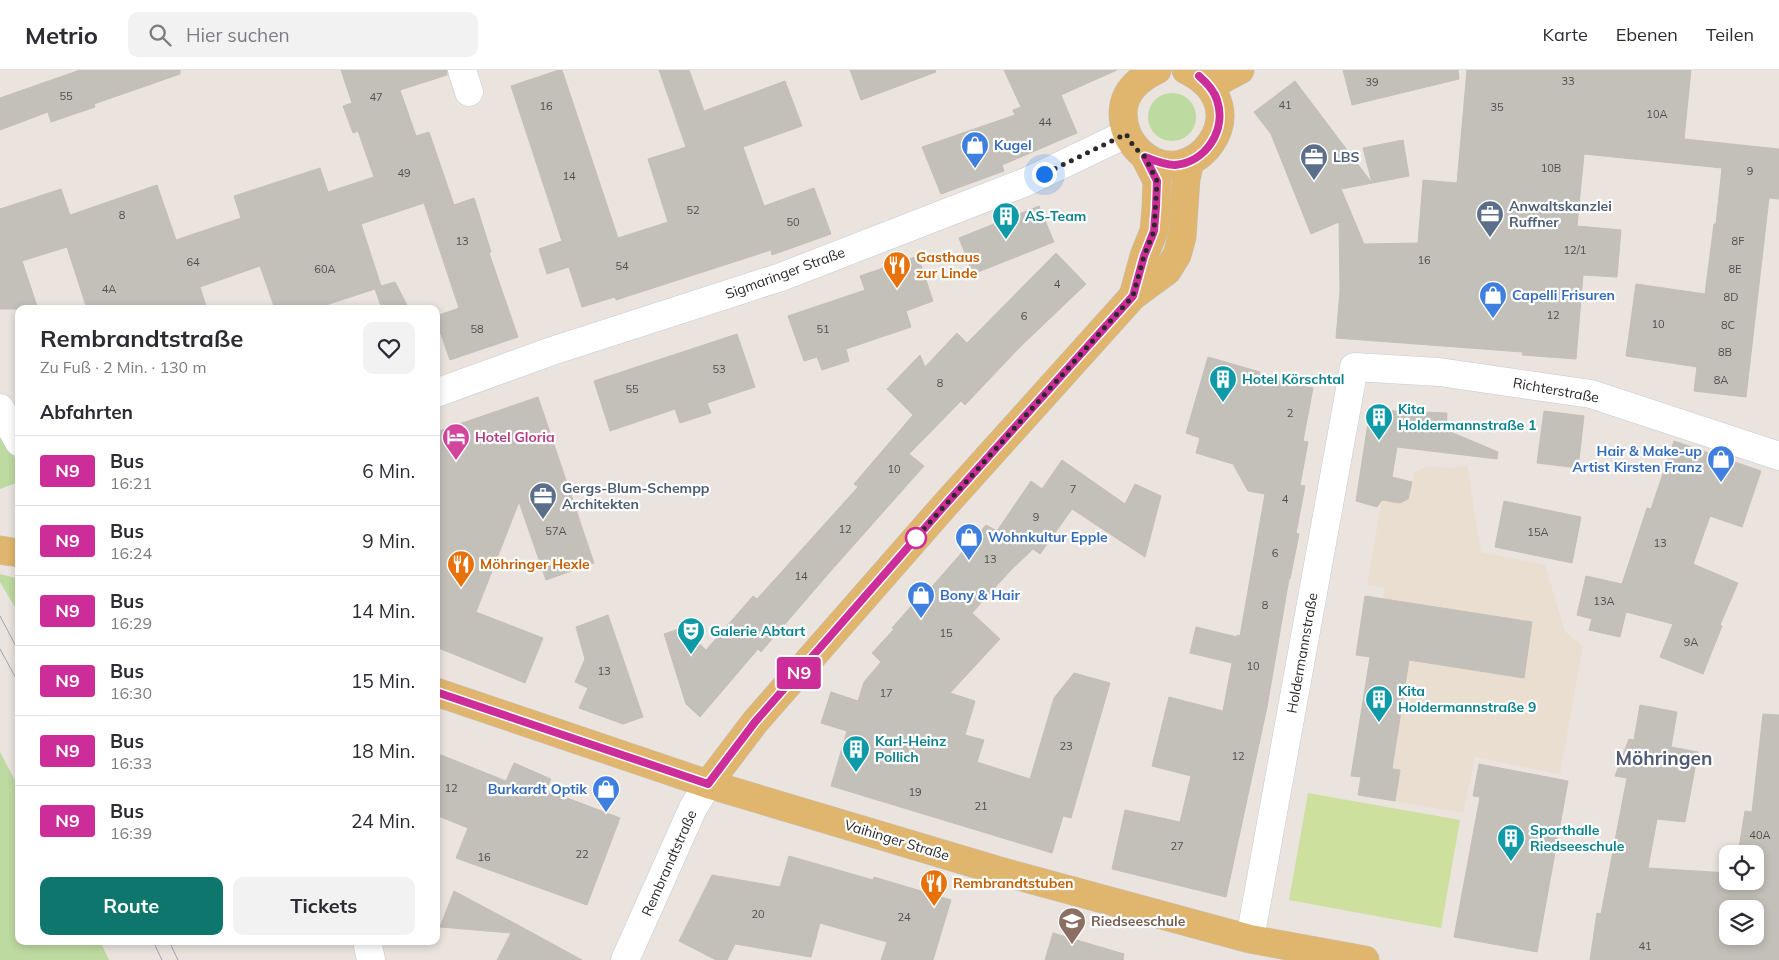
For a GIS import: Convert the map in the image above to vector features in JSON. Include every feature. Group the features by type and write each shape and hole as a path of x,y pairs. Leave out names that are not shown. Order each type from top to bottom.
{"main road":[{"path":"1145,157 1159,163 1174,165 1190,161 1210,146 1218,131 1220,116 1217,100 1210,86 1199,76 1186,70"},
{"path":"1210,86 1240,70"},
{"path":"1126,134 1123,108 1128,95 1142,75"},
{"name":"Rembrandtstraße","path":"1126,134 1134,147 1145,157 1157,181 1154,231 1144,256 1133,296"},
{"name":"Rembrandtstraße","path":"708,784 755,722 945,505 1133,296 1167,271 1176,255 1182,237 1186,179 1190,161"},
{"path":"0,534 15,534"},
{"path":"0,550 15,552"},
{"name":"Vaihinger Straße","path":"440,693 708,784 996,870 1250,939 1365,960"}],"street":[{"name":"Sigmaringer Straße","path":"440,391 552,351 781,277 1026,182 1126,134"},
{"name":"Richterstraße","path":"1354,367 1439,372 1592,394 1779,456"},
{"name":"Holdermannstraße","path":"1250,939 1354,367"},
{"path":"0,408 15,435"},
{"name":"Rembrandtstraße","path":"626,960 682,832 708,784"},
{"path":"368,945 371,960"}],"shaded area":[{"path":"1467,465 1481,552 1545,565 1565,632 1583,646 1560,774 1475,757 1463,813 1395,801 1400,770 1392,769 1409,660 1523,678 1532,622 1383,599 1385,588 1367,585 1382,500 1400,503 1408,499 1415,472 1428,466 1452,468"}],"green space":[{"path":"1172,93 1181,95 1189,100 1194,108 1196,117 1194,126 1189,134 1181,139 1172,141 1163,139 1155,134 1150,126 1148,117 1150,108 1155,100 1163,95"},
{"path":"0,429 15,458 15,483 0,489"},
{"path":"0,574 15,578 15,607 0,582"},
{"path":"0,752 15,780 15,945 102,945 109,960 0,960"},
{"path":"1308,793 1460,820 1441,928 1289,900"}],"building":[{"path":"80,70 180,70 180,74 94,104 95,107 51,122 48,112 0,130 0,98"},
{"path":"341,70 447,70 447,75 400,90 416,136 429,132 454,205 474,198 491,252 489,253 518,337 450,360 440,331 440,315 459,308 424,203 361,224 381,286 395,282 407,305 381,305 375,289 326,305 274,305 260,266 200,287 206,305 86,305 67,247 22,261 37,305 15,305 15,309 0,309 0,209 61,189 70,215 157,185 176,240 241,218 234,196 320,168 328,192 374,177 358,131 353,133 343,106 352,103"},
{"path":"562,70 618,238 668,222 648,159 686,147 659,70 689,70 704,111 785,81 802,126 743,147 764,206 814,188 831,234 772,255 771,250 616,300 615,297 582,307 569,267 547,274 539,249 562,241 511,86"},
{"path":"850,70 935,70 936,72 861,100"},
{"path":"1004,70 1117,70 1061,95 1077,133 1002,165 1004,171 941,194 922,147 1015,115 1013,110 1021,107"},
{"path":"1343,70 1458,70 1459,79 1352,105"},
{"path":"1467,70 1691,70 1684,139 1779,149 1779,199 1769,198 1746,397 1694,391 1697,367 1626,356 1636,284 1705,294 1714,224 1716,224 1722,168 1584,154 1577,226 1621,230 1617,277 1583,275 1576,359 1522,355 1523,352 1336,338 1340,291 1339,222 1311,234 1271,134 1254,112 1295,81 1372,183 1363,148 1403,140 1409,176 1341,189 1364,244 1418,243 1423,180 1457,183"},
{"name":"AS-Team","path":"1039,206 1054,242 973,274 959,238"},
{"path":"1056,253 1086,284 1020,347 965,405 961,401 909,454 924,466 761,652 758,649 700,717 686,704 664,634 682,628 706,650 753,596 757,599 858,487 854,484 913,415 887,389 920,355 925,367 957,333 967,343"},
{"path":"918,256 933,301 906,311 911,327 846,349 849,361 822,370 817,357 804,361 788,316 865,290 860,276"},
{"path":"737,334 755,387 707,403 711,413 680,423 675,409 610,431 594,381"},
{"path":"1208,357 1260,372 1259,377 1313,388 1303,441 1308,442 1300,485 1305,486 1296,533 1299,534 1289,579 1267,707 1226,897 1112,869 1125,810 1180,822 1191,776 1152,766 1169,697 1223,711 1232,663 1190,653 1196,627 1237,637 1237,635 1240,636 1265,494 1248,491 1233,464 1196,453 1200,438 1186,433"},
{"path":"538,397 594,563 546,580 519,502 476,612 543,638 525,683 440,649 440,431"},
{"path":"1370,410 1447,413 1446,430 1498,452 1497,459 1397,447 1392,477 1412,482 1408,499 1400,503 1382,500 1377,507 1356,501"},
{"path":"1544,411 1584,416 1578,468 1537,463"},
{"path":"1674,441 1761,471 1742,527 1710,516 1693,564 1738,583 1720,625 1722,626 1703,674 1660,657 1673,624 1626,612 1620,637 1589,630 1592,619 1577,615 1586,576 1622,584 1647,508 1651,509"},
{"path":"1062,460 1125,504 1135,484 1161,496 1145,557 1072,509 1040,554 1033,549 972,613 1000,639 950,693 975,701 965,735 984,740 977,762 1030,779 1054,698 1074,673 1110,683 1071,818 1063,816 1052,853 831,786 847,731 821,723 831,692 858,701 864,682 881,662 872,653 894,629 892,628 927,588 929,590 986,525 997,531 1031,481 1042,489"},
{"path":"1504,501 1581,517 1572,563 1495,547"},
{"name":"Kita Holdermannstraße 9","path":"1365,596 1532,622 1524,678 1409,660 1392,769 1400,770 1395,801 1358,795 1361,777 1351,776 1370,657 1356,655"},
{"path":"608,615 643,717 623,724 579,708 588,688 575,682 585,659 576,627"},
{"path":"1640,705 1677,712 1671,747 1698,752 1685,822 1657,819 1648,868 1719,872 1719,890 1764,890 1764,845 1739,845 1745,811 1752,812 1763,714 1779,715 1779,960 1590,960 1597,913 1601,914 1627,778 1615,776 1629,739 1634,740"},
{"path":"440,755 506,781 514,763 551,779 546,790 620,818 587,905 456,858 468,828 440,817"},
{"name":"Sporthalle Riedseeschule","path":"1479,764 1568,781 1537,952 1454,937 1480,797 1473,796"},
{"path":"789,856 873,880 874,877 951,900 933,960 881,960 887,942 820,923 811,957 735,944 727,960 716,960 679,941 712,875 780,887"},
{"path":"454,891 582,960 497,960 511,933 440,927"},
{"name":"Riedseeschule","path":"1053,933 1124,954 1123,960 1045,960"}],"tram line":[{"path":"0,616 15,644"},
{"path":"0,649 15,677"},
{"path":"155,945 162,960"},
{"path":"171,945 178,960"}],"bus line":[{"name":"N9","path":"440,693 708,784 755,722 945,505 1133,296 1144,256 1154,231 1157,181 1145,157 1159,163 1174,165 1190,161 1210,146 1218,131 1220,116 1217,100 1210,86 1199,76"}],"place":[{"name":"Kugel","path":"975,169"},
{"name":"LBS","path":"1314,181"},
{"name":"Anwaltskanzlei Ruffner","path":"1490,238"},
{"name":"AS-Team","path":"1006,240"},
{"name":"Gasthaus zur Linde","path":"897,289"},
{"name":"Capelli Frisuren","path":"1493,319"},
{"name":"Hotel Körschtal","path":"1223,403"},
{"name":"Kita Holdermannstraße 1","path":"1379,441"},
{"name":"Hotel Gloria","path":"456,461"},
{"name":"Hair & Make-up Artist Kirsten Franz","path":"1721,483"},
{"name":"Gergs-Blum-Schempp Architekten","path":"543,520"},
{"name":"Wohnkultur Epple","path":"969,561"},
{"name":"Möhringer Hexle","path":"461,588"},
{"name":"Bony & Hair","path":"921,619"},
{"name":"Galerie Abtart","path":"691,655"},
{"name":"Kita Holdermannstraße 9","path":"1379,723"},
{"name":"Karl-Heinz Pollich","path":"856,773"},
{"name":"Burkardt Optik","path":"606,813"},
{"name":"Sporthalle Riedseeschule","path":"1511,862"},
{"name":"Rembrandtstuben","path":"934,907"},
{"name":"Riedseeschule","path":"1072,945"}],"district":[{"name":"Möhringen","path":"1664,758"}],"route":[{"path":"916,538 914,540 1133,296 1144,256 1154,231 1157,181 1145,157 1134,147 1126,134 1044,174"}]}
